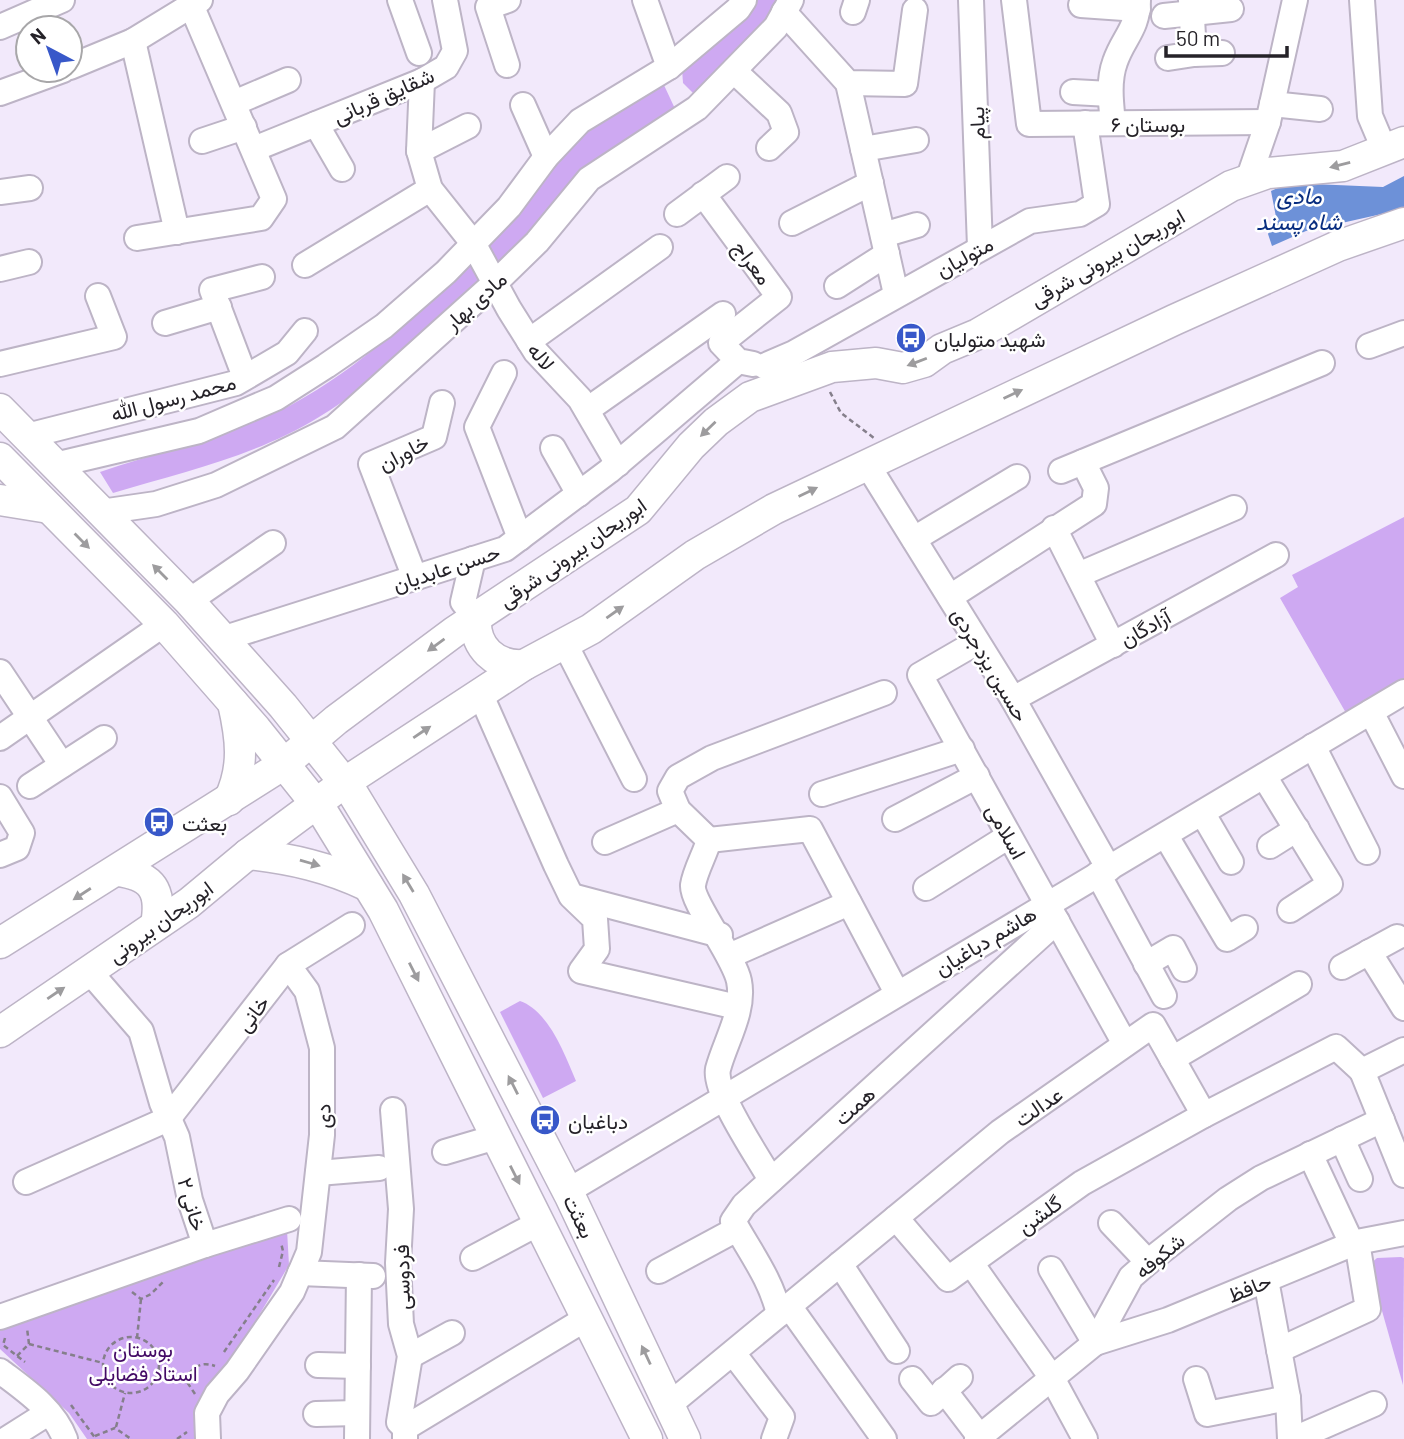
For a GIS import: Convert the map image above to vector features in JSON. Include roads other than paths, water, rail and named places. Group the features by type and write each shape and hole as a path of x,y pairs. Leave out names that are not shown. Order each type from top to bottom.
{"main road":[{"name":"ابوریحان بیرونی شرقی","path":"284,764 351,709 476,618 638,510 691,446 770,378 832,367 876,363 903,368 923,362 942,349 978,334 1208,199 1248,180 1268,173 1343,166 1394,145"},
{"path":"344,783 524,665 565,644 695,555 774,509 1338,246 1404,223"},
{"name":"بعثت","path":"0,409 189,601 279,702 344,783 414,894 568,1191 685,1439"},
{"name":"بعثت","path":"0,458 164,625 233,703 315,804 368,886 647,1439"},
{"path":"0,500 49,508"},
{"path":"476,618 477,635 491,657 506,664 524,665"},
{"path":"279,702 320,712 351,709"},
{"path":"229,800 241,764 241,738 233,703"},
{"path":"370,823 372,785 379,761"},
{"path":"0,943 284,764"},
{"name":"ابوریحان بیرونی","path":"0,1032 156,925 344,783"},
{"path":"248,854 299,860 337,871 368,886"},
{"path":"118,871 138,873 150,883 160,904 156,925"}],"street":[{"path":"0,27 62,0"},
{"path":"400,0 418,53"},
{"name":"شقایق قربانی","path":"202,141 249,138 316,124 422,81 446,67 455,51 445,0"},
{"path":"508,0 488,7 508,65"},
{"path":"645,0 669,67"},
{"name":"مادی بهار","path":"55,465 199,431 276,398 384,326 509,207 545,157 580,121 669,67 738,9 744,0"},
{"name":"پیام","path":"971,0 980,247"},
{"name":"بوستان ۶","path":"1014,0 1029,124 1113,123 1320,109"},
{"path":"1248,180 1270,113 1295,0"},
{"path":"1362,0 1370,116 1394,145"},
{"path":"84,61 133,41 194,2 274,199 261,218 137,238"},
{"path":"1081,5 1138,4 1132,33 1115,62 1110,94 1113,123"},
{"path":"788,6 848,83 896,294"},
{"name":"مادی بهار","path":"101,512 156,504 216,485 335,427 537,242 589,179 697,108 776,27 788,6"},
{"path":"1192,7 1194,54"},
{"path":"1164,16 1192,7 1231,9"},
{"path":"848,83 905,84 915,10"},
{"path":"133,41 177,232"},
{"path":"1168,58 1222,52"},
{"path":"734,71 779,113 786,132 769,148"},
{"path":"234,103 288,80"},
{"path":"305,265 430,189 419,151 422,81"},
{"path":"0,93 25,84"},
{"path":"1073,92 1110,94"},
{"path":"523,104 545,157"},
{"name":"متولیان","path":"770,378 794,352 980,247 1030,221 1080,214 1097,204 1084,123"},
{"path":"316,124 342,169"},
{"path":"419,151 468,127"},
{"path":"863,149 916,140"},
{"path":"677,214 727,177"},
{"path":"792,223 871,183"},
{"path":"0,192 30,188"},
{"name":"لاله","path":"430,189 473,243 529,341 587,410 618,464"},
{"name":"معراج","path":"703,194 779,297 721,343 738,361"},
{"path":"837,286 885,245 918,225"},
{"path":"529,341 660,247"},
{"path":"0,269 29,262"},
{"path":"245,377 212,290 262,277"},
{"path":"0,364 114,337 99,296"},
{"path":"165,323 219,307"},
{"path":"587,410 723,314"},
{"name":"محمد رسول الله","path":"27,436 236,383 286,353 304,331"},
{"path":"1370,345 1404,333"},
{"path":"738,361 770,378"},
{"name":"حسن عابدیان","path":"222,639 505,549 618,464 738,361"},
{"path":"950,597 1094,504 1096,488 1072,467 1322,363"},
{"path":"504,373 477,427 520,538"},
{"name":"خاوران","path":"415,578 371,464 434,437 442,403"},
{"path":"553,448 579,494"},
{"name":"حسین یزدجردی","path":"875,460 914,539 1013,699 1104,872 1146,964 1164,996"},
{"path":"914,539 1017,477"},
{"path":"1078,575 1234,508"},
{"path":"1054,528 1113,645"},
{"path":"189,601 273,543"},
{"name":"آزادگان","path":"1013,699 1276,555"},
{"path":"473,559 463,602 476,618"},
{"path":"0,738 164,625"},
{"name":"اسلامی","path":"977,642 920,675 1125,1044"},
{"path":"565,644 634,779"},
{"path":"0,672 62,765"},
{"name":"هاشم دباغیان","path":"568,1191 897,993 1052,912 1104,872 1404,692"},
{"path":"480,693 571,896 595,919 597,948 580,971 737,1007"},
{"path":"709,840 678,810 670,792 678,777 712,758 884,693"},
{"path":"1371,712 1404,776"},
{"path":"30,786 104,738"},
{"path":"1313,746 1367,852"},
{"path":"822,794 962,749"},
{"path":"895,819 976,776"},
{"path":"1264,776 1330,884 1290,910"},
{"path":"0,797 22,833 17,848 0,855"},
{"path":"605,842 678,810"},
{"path":"1203,814 1231,862"},
{"path":"709,840 810,829 897,993"},
{"path":"1270,846 1297,829"},
{"path":"926,888 1009,836"},
{"path":"1166,836 1227,939 1245,928"},
{"path":"709,840 692,887 700,909 724,946 740,982 730,1042 718,1072 724,1097 771,1180"},
{"path":"571,896 724,946 849,903"},
{"name":"همت","path":"737,1229 733,1221 738,1213 1052,912"},
{"name":"خانی","path":"168,1119 288,965 352,925"},
{"path":"1342,967 1397,937"},
{"path":"1146,964 1172,948 1184,969"},
{"path":"1370,952 1404,1008"},
{"name":"دی","path":"198,1434 217,1394 237,1371 292,1293 309,1252 323,1135 323,1048 307,991 288,965"},
{"name":"خانی ۲","path":"0,1317 205,1245 190,1200 177,1137 168,1119 141,1031 89,971"},
{"path":"1172,1059 1298,984"},
{"name":"عدالت","path":"669,1405 1000,1132 1153,1025 1204,1115"},
{"path":"1204,1115 1336,1047 1362,1071 1391,1125 1404,1175"},
{"path":"1362,1071 1404,1050"},
{"name":"فردوسی","path":"393,1110 401,1209 398,1263 401,1324 410,1356 399,1422 405,1434"},
{"name":"گلشن","path":"895,1218 948,1279 1082,1183 1204,1115"},
{"path":"26,1182 168,1119"},
{"name":"شکوفه","path":"987,1435 1094,1343 1131,1277 1228,1199 1261,1178 1342,1139 1391,1125"},
{"path":"445,1152 496,1137"},
{"path":"1342,1139 1360,1179"},
{"path":"1279,1350 1368,1309 1354,1243 1310,1154"},
{"path":"318,1173 379,1168"},
{"path":"473,1258 539,1223"},
{"path":"1111,1223 1148,1262"},
{"path":"205,1245 284,1228"},
{"path":"659,1271 737,1229 761,1266 784,1310 884,1439"},
{"name":"حافظ","path":"1094,1343 1168,1320 1354,1243 1404,1233"},
{"path":"971,1263 1052,1377 1085,1439"},
{"path":"840,1264 897,1351"},
{"path":"1051,1269 1094,1343"},
{"path":"300,1273 366,1276 358,1366 357,1439"},
{"path":"1266,1280 1292,1439 1374,1405"},
{"path":"405,1434 587,1318"},
{"path":"410,1356 452,1333"},
{"path":"733,1353 782,1417 774,1439"},
{"path":"9,1363 65,1439"},
{"path":"318,1365 358,1366"},
{"path":"912,1379 931,1403 952,1383 987,1435"},
{"path":"1196,1379 1207,1414 1287,1398"},
{"path":"7,1439 48,1413"},
{"path":"316,1415 357,1413"}],"water":[{"name":"مادی شاه پسند","path":"1404,176 1404,209 1306,231 1272,246 1268,234 1276,217 1271,191 1289,183 1383,187"}],"place":[{"name":"شهید متولیان","path":"911,338"},
{"name":"بعثت","path":"159,822"},
{"name":"دباغیان","path":"545,1120"}],"park label":[{"name":"بوستان استاد فضایلی","path":"143,1360"}]}
